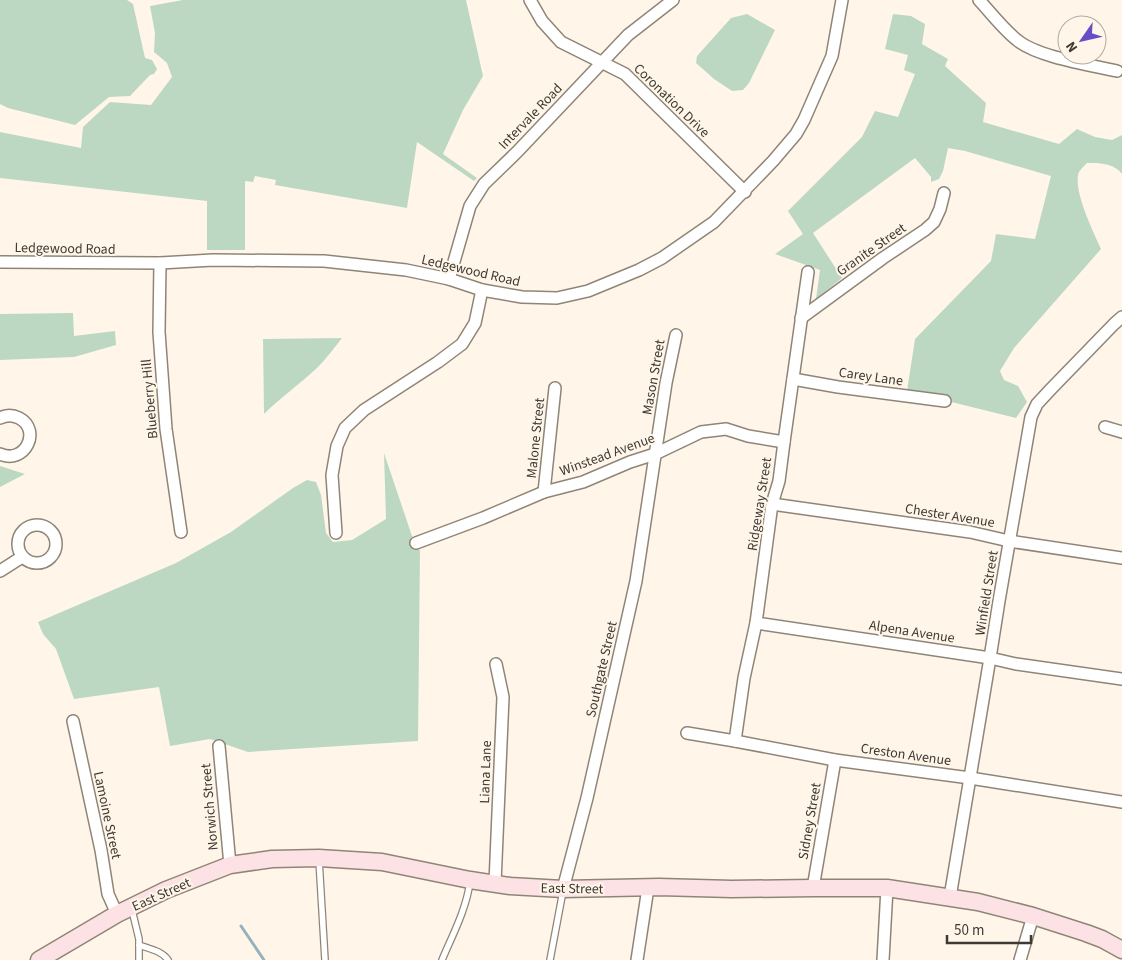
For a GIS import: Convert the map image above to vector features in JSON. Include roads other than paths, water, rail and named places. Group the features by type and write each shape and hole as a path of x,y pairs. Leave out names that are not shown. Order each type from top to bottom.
{"main road":[{"name":"East Street","path":"39,960 124,911 166,890 230,865 272,859 319,858 382,862 510,886 563,889 887,888 978,902 1033,916 1086,933 1122,950"}],"street":[{"name":"Coronation Drive","path":"530,0 542,21 561,42 625,74 745,192"},
{"name":"Intervale Road","path":"449,279 470,206 484,184 628,36 673,0"},
{"name":"Ledgewood Road","path":"0,262 160,264 214,260 324,261 406,270 449,279 482,290 522,297 557,298 588,291 639,270 662,258 714,222 745,192 790,141 804,120 832,56 842,0"},
{"path":"979,0 1017,41 1031,49 1052,56 1117,71"},
{"name":"Granite Street","path":"801,318 934,222 944,193"},
{"name":"Blueberry Hill","path":"160,264 159,332 166,429 181,532"},
{"name":"Ridgeway Street","path":"735,741 744,678 756,623 772,504 779,481 808,272"},
{"path":"336,533 332,475 337,446 345,428 364,410 438,362 462,344 475,323 482,290"},
{"name":"Winfield Street","path":"950,897 1031,417 1038,404 1050,390 1118,321"},
{"name":"Mason Street","path":"655,454 666,383 676,335"},
{"name":"Carey Lane","path":"793,379 945,401"},
{"name":"Malone Street","path":"544,492 555,388"},
{"path":"0,418 10,416 22,420 29,431 30,437 25,449 15,456 8,457 0,454"},
{"path":"1105,427 1122,432"},
{"name":"Winstead Avenue","path":"416,543 483,518 544,492 583,482 630,462 655,454 701,432 726,429 748,436 784,442"},
{"name":"Southgate Street","path":"563,889 587,798 636,581 655,454"},
{"name":"Chester Avenue","path":"772,504 970,532 1009,541 1122,558"},
{"path":"0,571 22,557"},
{"name":"Alpena Avenue","path":"756,623 1122,679"},
{"name":"Liana Lane","path":"496,664 503,697 496,883"},
{"name":"Lamoine Street","path":"73,721 101,850 108,894 124,911"},
{"name":"Creston Avenue","path":"687,733 835,760 970,778 1122,802"},
{"name":"Norwich Street","path":"219,746 230,865"},
{"name":"Sidney Street","path":"813,888 835,760"},
{"path":"637,960 648,888"},
{"path":"883,960 887,888"},
{"path":"1020,960 1033,916"}],"lane":[{"path":"319,858 325,960"},
{"path":"442,960 468,896 470,880"},
{"path":"550,960 563,889"},
{"path":"124,911 139,939 139,960"},
{"path":"139,946 158,951 166,956 168,960"}],"waterway":[{"path":"241,926 264,960"}]}
